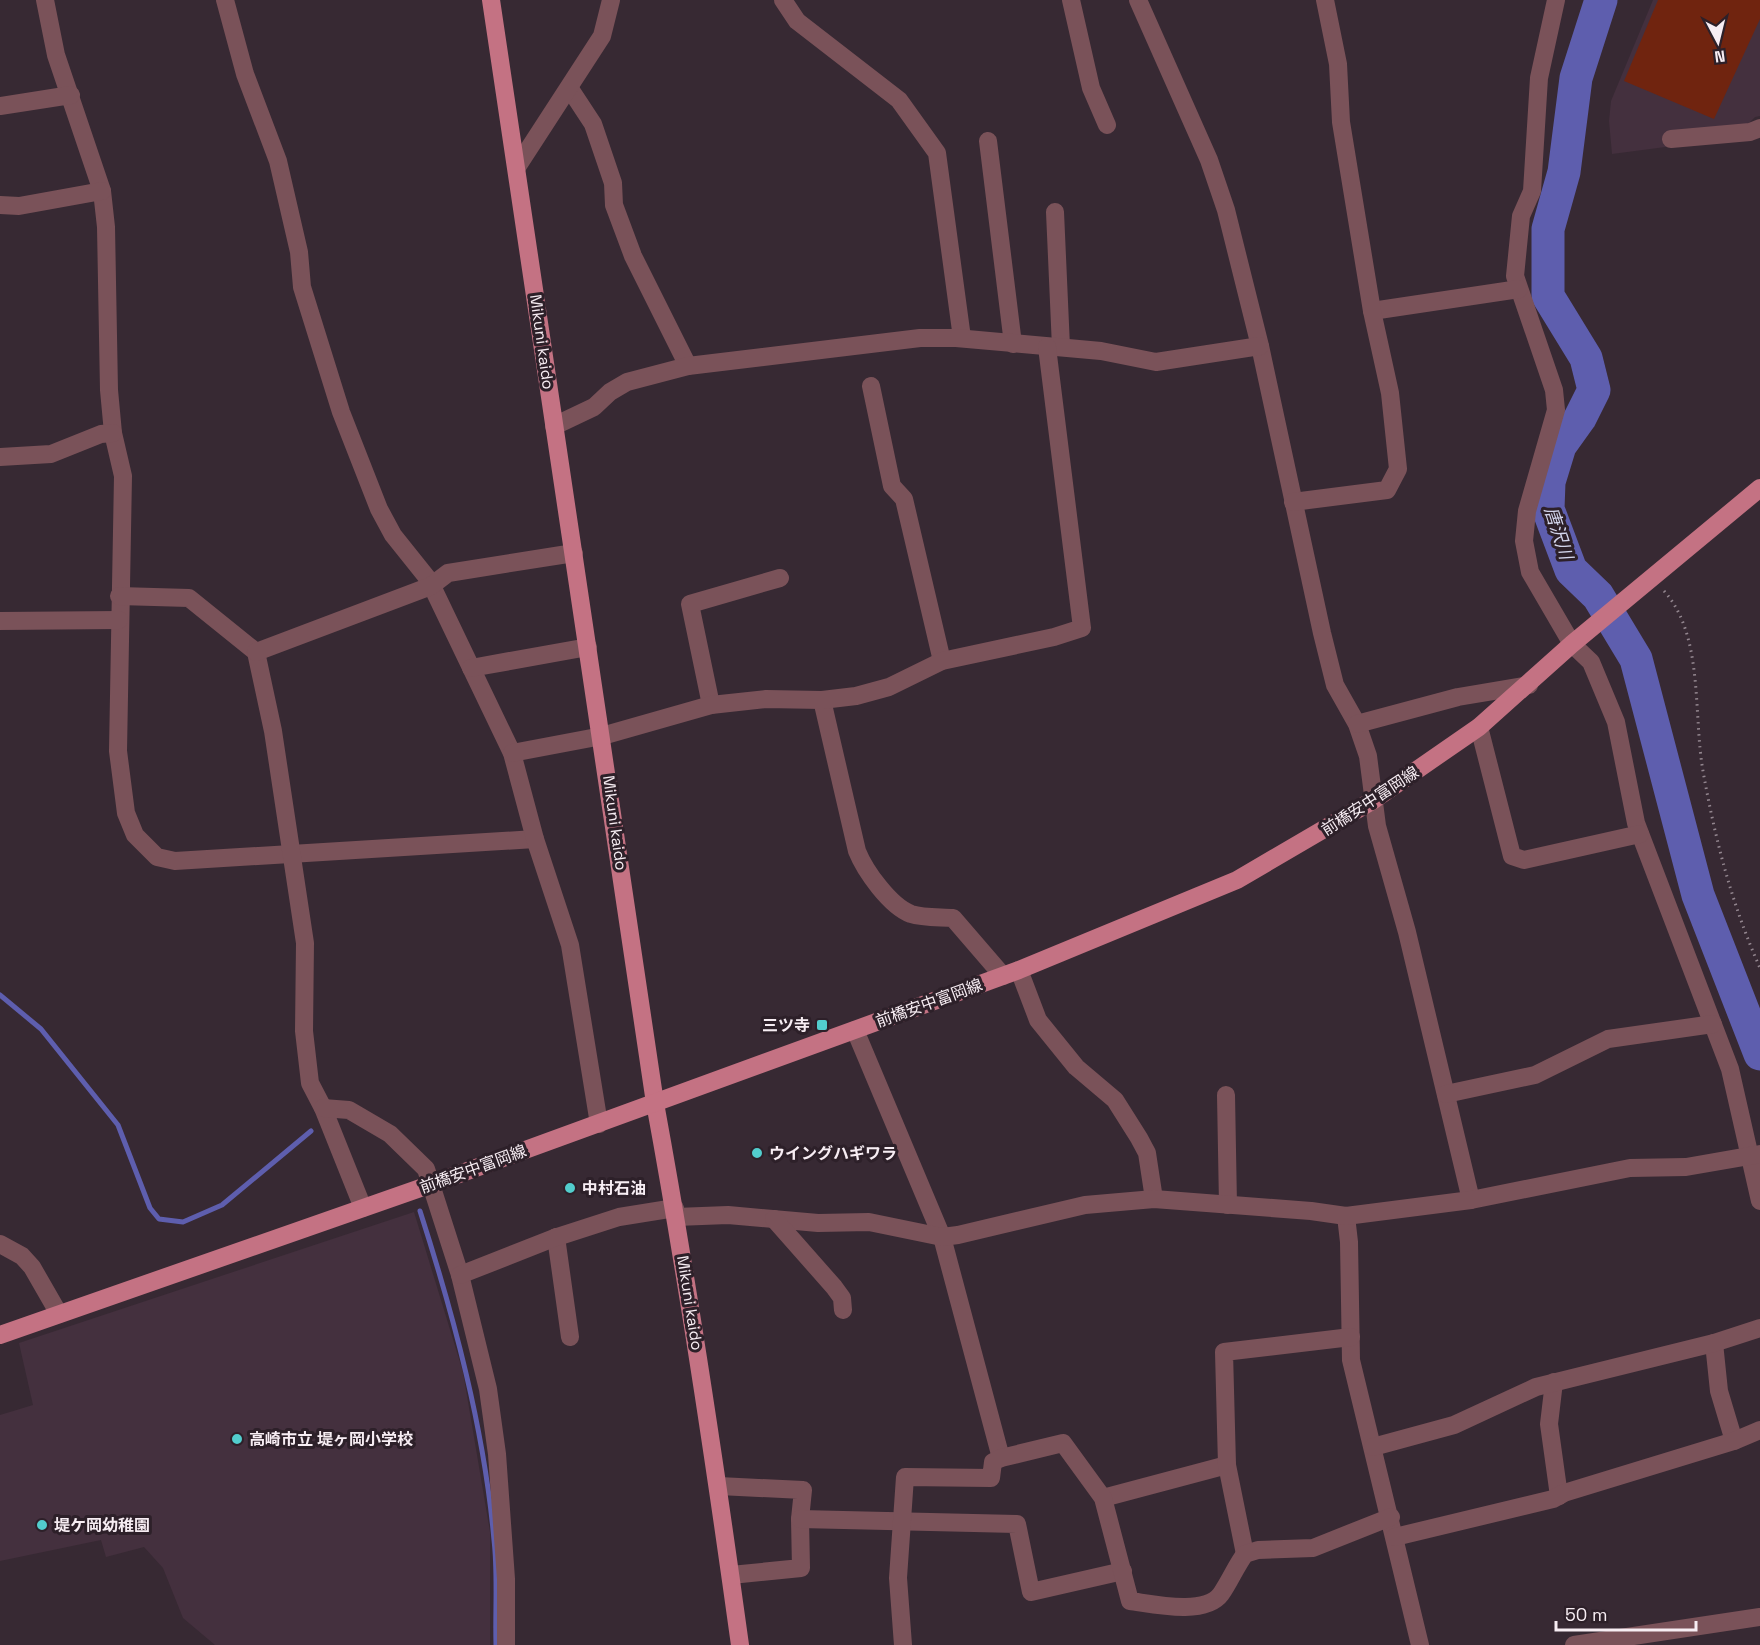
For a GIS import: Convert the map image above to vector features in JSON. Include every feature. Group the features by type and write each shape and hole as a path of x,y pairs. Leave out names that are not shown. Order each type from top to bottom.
{"main road":[{"name":"Mikuni kaido","path":"491,0 655,1103 676,1212 719,1486 740,1645"},
{"name":"前橋安中富岡線","path":"0,1335 429,1185 1011,973 1237,880 1372,801 1479,727 1529,685 1572,644 1760,488"}],"street":[{"path":"45,0 56,55 102,191 106,227 109,390 114,433 123,477 119,596 118,751 126,813 135,835 157,857 175,861 535,839"},
{"path":"225,0 245,74 278,161 299,252 302,287 341,412 379,509 393,535 431,586 512,753 535,839 570,945 599,1124"},
{"path":"517,167 602,36 611,0"},
{"path":"783,0 796,21 899,100 937,153 962,338"},
{"path":"1071,0 1092,88 1107,124"},
{"path":"1138,0 1209,160 1226,210 1260,346 1335,685 1357,724 1368,756 1373,786 1372,801 1471,1200"},
{"path":"1293,502 1387,490 1398,469 1390,393 1372,311 1341,122 1338,64 1325,0"},
{"path":"1556,0 1539,78 1532,191 1521,216 1515,276 1554,390 1556,410 1527,511 1524,541 1530,572 1572,644 1591,662 1616,722 1631,805 1730,1069 1754,1155 1760,1201"},
{"path":"570,88 593,124 613,183 614,205 633,256 688,366"},
{"path":"0,106 71,95"},
{"path":"1671,139 1750,132 1760,128"},
{"path":"988,141 1013,344"},
{"path":"0,205 19,206 102,191"},
{"path":"512,753 602,736 711,705 766,699 822,700 856,696 890,687 942,661 1082,628 1054,347 1055,212"},
{"path":"1372,311 1519,289"},
{"path":"554,426 594,407 610,392 627,382 688,366 920,338 962,338 1101,351 1156,362 1260,346"},
{"path":"871,386 892,486 904,499 942,661"},
{"path":"0,458 51,454 101,434 114,433"},
{"path":"256,652 431,586 448,573 574,553"},
{"path":"711,705 690,604 780,578"},
{"path":"119,596 189,598 256,652 273,731 305,943 304,1031 309,1083 323,1108 363,1208"},
{"path":"0,621 119,620"},
{"path":"471,668 588,647"},
{"path":"1357,724 1458,697 1529,685"},
{"path":"822,700 857,851 864,868 895,903 911,914 953,918 1011,973 1038,1020 1076,1067 1115,1100 1147,1153 1154,1199"},
{"path":"1479,727 1512,856 1524,860 1640,834"},
{"path":"1446,1094 1535,1075 1608,1039 1713,1024"},
{"path":"855,1030 942,1237 1001,1458"},
{"path":"1226,1095 1228,1205"},
{"path":"323,1108 349,1110 390,1134 426,1169 429,1185 460,1275 488,1389 497,1454 506,1579 506,1645"},
{"path":"460,1275 556,1237 619,1217 676,1212 818,1222 869,1222 942,1237 1085,1205 1154,1199 1311,1211 1346,1216 1471,1200 1630,1168 1686,1167 1754,1155"},
{"path":"1346,1216 1352,1360 1420,1645"},
{"path":"774,1218 834,1287 842,1298 843,1310"},
{"path":"556,1237 570,1337"},
{"path":"0,1244 22,1256 32,1267 59,1314"},
{"path":"1373,1447 1454,1425 1536,1387 1714,1343 1760,1328"},
{"path":"903,1645 898,1578 900,1520 905,1477 991,1478 993,1462 1001,1458 1063,1443 1103,1498 1130,1601 1174,1607 1210,1604 1220,1595 1245,1554 1227,1465 1224,1352 1351,1337"},
{"path":"1714,1343 1719,1391 1734,1441"},
{"path":"1554,1382 1549,1424 1559,1496"},
{"path":"1395,1537 1559,1496 1734,1441 1760,1430"},
{"path":"1103,1498 1227,1465"},
{"path":"719,1486 803,1490 800,1519 801,1568 730,1575"},
{"path":"1245,1554 1313,1548 1391,1517"},
{"path":"800,1519 1017,1524 1031,1592 1123,1571"},
{"path":"1574,1645 1760,1617"}],"path":[{"path":"1653,579 1677,605 1684,624 1691,654 1703,770 1725,871 1743,931 1760,969"}],"shaded area":[{"path":"1653,0 1760,0 1760,116 1755,117 1747,125 1673,146 1612,154 1609,121 1611,101"},
{"path":"1658,0 1760,0 1760,19 1714,119 1624,81"},
{"name":"高崎市立 堤ヶ岡小学校","path":"414,1212 463,1372 490,1532 490,1645 215,1645 183,1618 163,1568 144,1547 106,1557 101,1540 0,1561 0,1415 33,1405 19,1343"}],"waterway":[{"name":"唐沢川","path":"1601,0 1576,78 1564,172 1548,229 1548,296 1586,358 1594,390 1580,418 1560,446 1549,482 1548,509 1571,570 1598,596 1636,659 1698,895 1760,1054"},
{"path":"0,995 41,1029 118,1125 150,1208 159,1219 183,1222 222,1205 311,1131"},
{"path":"420,1211 456,1332 483,1456 495,1553 496,1645"}],"place":[{"name":"三ツ寺","path":"822,1025"},
{"name":"ウイングハギワラ","path":"757,1153"},
{"name":"中村石油","path":"570,1188"},
{"name":"高崎市立 堤ヶ岡小学校","path":"237,1439"},
{"name":"堤ケ岡幼稚園","path":"42,1525"}]}
